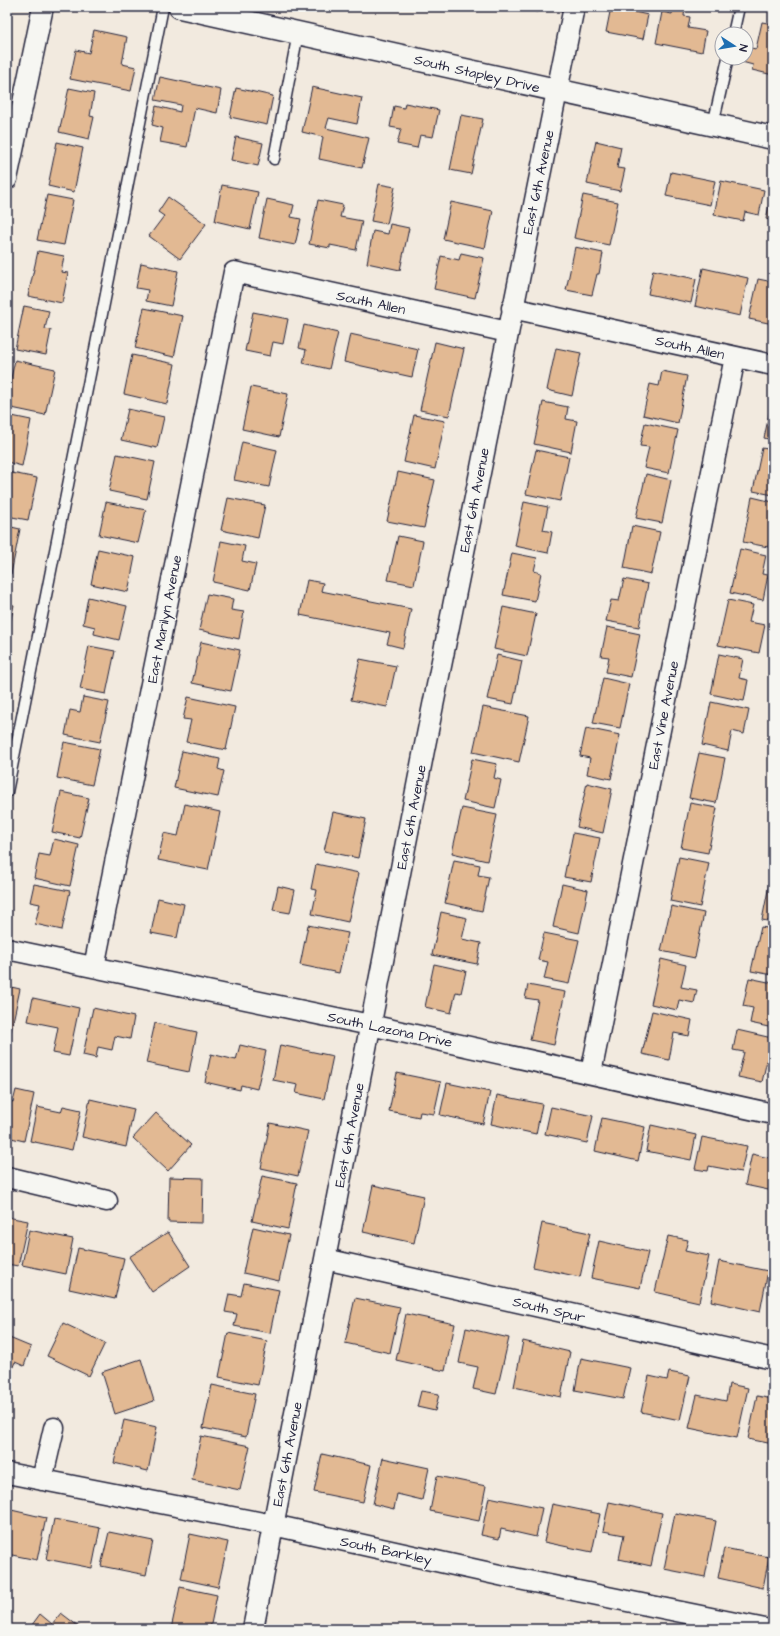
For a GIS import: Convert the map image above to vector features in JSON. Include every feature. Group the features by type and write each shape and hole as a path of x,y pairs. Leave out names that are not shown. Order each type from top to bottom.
{"main road":[{"name":"South Stapley Drive","path":"180,7 773,138"}],"street":[{"path":"7,179 43,7"},
{"name":"East 6th Avenue","path":"253,1629 424,750 512,308 574,7"},
{"name":"South Allen","path":"234,272 508,332"},
{"name":"East Marilyn Avenue","path":"94,967 234,272"},
{"name":"South Allen","path":"512,308 773,365"},
{"name":"East Vine Avenue","path":"591,1074 735,357"},
{"name":"South Lazona Drive","path":"7,949 370,1025 773,1114"},
{"path":"7,1177 107,1200"},
{"name":"South Spur","path":"325,1259 773,1359"},
{"path":"42,1480 54,1428"},
{"name":"South Barkley","path":"7,1473 273,1525 512,1577 764,1629"}],"lane":[{"path":"7,792 163,7"},
{"path":"735,26 739,7"},
{"path":"274,159 298,33"},
{"path":"714,125 726,66"}],"building":[{"path":"512,7 537,7 537,12"},
{"path":"611,7 648,15 643,39 606,32"},
{"path":"673,7 685,7 684,16 690,17 688,28 706,31 702,52 656,43 662,12 672,14"},
{"path":"762,22 773,24 773,75 752,70 754,66 754,49 756,49"},
{"path":"94,30 127,37 122,64 136,67 131,91 70,79 76,50 89,53"},
{"path":"160,77 221,90 217,113 195,108 187,147 160,142 163,128 152,125 156,106 180,112 181,105 155,100"},
{"path":"312,87 362,98 357,124 329,118 326,128 369,138 362,168 319,159 323,137 302,132"},
{"path":"69,88 94,93 90,116 94,117 89,139 59,132"},
{"path":"236,88 273,96 267,125 230,117"},
{"path":"405,103 439,110 433,137 420,135 417,148 397,144 401,129 390,127 394,106 404,108"},
{"path":"461,115 483,119 471,174 450,170"},
{"path":"236,137 263,143 258,166 231,160"},
{"path":"596,141 621,147 617,168 625,169 620,191 587,184"},
{"path":"57,142 83,148 74,192 48,186"},
{"path":"671,172 715,181 710,205 666,196"},
{"path":"721,181 764,190 759,215 745,212 743,221 714,215"},
{"path":"379,184 395,187 387,224 371,221"},
{"path":"222,185 258,192 250,229 215,221"},
{"path":"773,193 773,221 766,219"},
{"path":"47,195 73,200 64,245 37,240"},
{"path":"583,195 618,202 609,245 574,238"},
{"path":"168,197 206,224 180,259 149,236 164,216 158,212"},
{"path":"267,199 294,205 291,217 301,219 295,245 259,238"},
{"path":"318,200 343,205 340,217 362,221 356,250 330,245 330,248 309,244"},
{"path":"451,202 493,211 485,248 443,239"},
{"path":"390,224 409,228 400,270 367,263 373,231 388,234"},
{"path":"575,247 603,253 599,274 597,274 592,295 566,290"},
{"path":"38,251 64,256 61,272 68,273 62,303 28,296"},
{"path":"461,253 484,258 475,298 434,289 441,256 459,260"},
{"path":"141,263 178,271 171,306 146,301 148,290 136,288"},
{"path":"703,268 748,278 740,316 695,306"},
{"path":"653,270 696,279 691,303 648,294"},
{"path":"758,279 773,282 773,324 749,319"},
{"path":"24,306 49,311 45,329 51,330 46,355 15,349"},
{"path":"144,308 183,316 174,357 135,348"},
{"path":"253,312 288,319 283,344 273,342 270,356 245,351"},
{"path":"304,325 338,333 329,369 303,363 306,350 299,348"},
{"path":"350,334 418,349 412,377 344,362"},
{"path":"435,342 464,349 449,416 420,410"},
{"path":"556,348 581,353 572,396 547,390"},
{"path":"132,355 175,364 167,404 124,394"},
{"path":"15,360 55,369 45,415 7,407 7,396"},
{"path":"662,371 687,376 678,423 643,415 650,384 659,386"},
{"path":"251,387 288,394 279,437 242,429"},
{"path":"773,396 773,440 764,438"},
{"path":"543,402 568,407 566,419 577,421 571,452 534,444"},
{"path":"128,409 164,417 157,448 121,440"},
{"path":"7,415 31,420 22,466 7,462"},
{"path":"414,415 445,421 435,469 404,462"},
{"path":"645,423 678,430 669,473 644,468 649,447 640,446"},
{"path":"242,442 277,450 269,487 234,480"},
{"path":"762,448 773,450 773,495 753,491"},
{"path":"536,450 569,457 560,501 526,494"},
{"path":"117,454 155,462 147,499 109,491"},
{"path":"7,472 37,478 28,520 7,516"},
{"path":"398,472 435,480 424,528 387,521"},
{"path":"646,474 671,480 662,523 636,518"},
{"path":"752,497 773,502 773,524 768,547 743,542"},
{"path":"228,498 265,505 258,538 221,530"},
{"path":"106,502 146,510 138,543 99,535"},
{"path":"524,502 548,507 543,530 552,532 548,553 515,546"},
{"path":"7,526 20,529 11,574 7,573"},
{"path":"632,526 660,532 651,574 624,568"},
{"path":"398,536 423,541 414,585 388,580"},
{"path":"221,541 245,546 242,561 256,564 250,590 213,582"},
{"path":"98,549 135,557 128,592 91,584"},
{"path":"740,549 766,555 762,574 768,575 763,600 730,593"},
{"path":"512,553 537,558 534,571 541,573 535,601 503,595"},
{"path":"624,579 648,584 639,627 606,621 611,600 619,601"},
{"path":"307,580 323,583 321,591 411,609 403,648 387,644 390,633 300,615"},
{"path":"207,594 233,599 231,610 244,612 239,639 199,630"},
{"path":"88,597 127,606 119,640 94,634 95,627 83,624"},
{"path":"728,600 753,605 749,622 765,625 759,653 718,645"},
{"path":"7,604 14,605 8,632 7,632"},
{"path":"503,607 536,614 527,656 494,649"},
{"path":"607,627 640,634 631,677 606,672 609,657 601,656"},
{"path":"201,642 240,650 231,691 192,683"},
{"path":"89,646 115,651 106,694 80,689"},
{"path":"719,654 743,659 739,678 748,680 744,701 711,694"},
{"path":"497,655 522,661 513,704 487,699"},
{"path":"360,659 396,666 387,707 351,700"},
{"path":"603,678 629,684 620,728 593,723"},
{"path":"83,697 109,702 100,742 65,735 70,710 80,712"},
{"path":"188,697 235,707 226,750 186,742 191,720 183,719"},
{"path":"711,702 749,710 744,734 732,731 728,751 702,745"},
{"path":"483,707 529,716 519,762 473,752"},
{"path":"586,728 620,735 611,779 587,774 590,758 580,756"},
{"path":"64,742 100,749 92,785 57,778"},
{"path":"182,751 220,759 218,769 224,771 218,797 174,788"},
{"path":"699,753 725,758 716,803 689,798"},
{"path":"472,759 497,764 494,778 501,780 495,808 463,801"},
{"path":"587,783 612,789 603,833 577,827"},
{"path":"61,792 89,798 80,838 52,832"},
{"path":"690,803 717,808 708,853 681,848"},
{"path":"185,804 220,812 208,870 158,860 164,833 178,836"},
{"path":"462,808 497,815 487,861 452,853"},
{"path":"333,812 366,819 358,858 324,851"},
{"path":"573,833 600,838 591,882 564,877"},
{"path":"54,839 79,845 70,886 34,878 39,854 50,856"},
{"path":"679,857 709,863 700,907 670,901"},
{"path":"454,860 480,865 478,875 489,877 482,911 445,903"},
{"path":"316,864 359,873 348,922 312,914 317,890 311,889"},
{"path":"34,884 70,891 62,930 35,924 40,904 30,902"},
{"path":"562,884 588,890 579,933 553,927"},
{"path":"769,885 773,886 773,922 762,920"},
{"path":"278,886 295,890 290,913 273,910"},
{"path":"158,898 184,904 177,938 151,933"},
{"path":"671,906 704,913 695,958 661,951"},
{"path":"441,912 467,918 462,939 481,943 477,964 432,955"},
{"path":"308,925 348,933 339,973 300,965"},
{"path":"761,927 773,929 773,975 751,971"},
{"path":"544,933 579,940 569,984 544,979 548,962 538,960"},
{"path":"661,959 686,965 681,987 697,990 694,1003 679,1000 677,1010 651,1004"},
{"path":"434,964 466,971 461,993 456,992 451,1013 425,1007"},
{"path":"749,978 773,983 773,1028 750,1023 753,1008 743,1006"},
{"path":"528,985 565,992 554,1045 530,1040 538,1000 525,998"},
{"path":"7,986 20,989 11,1031 7,1031"},
{"path":"33,998 79,1008 69,1056 53,1053 58,1027 28,1021"},
{"path":"93,1008 134,1017 130,1039 115,1036 112,1050 98,1047 96,1058 83,1055"},
{"path":"652,1011 692,1020 689,1036 674,1033 669,1060 642,1054"},
{"path":"155,1023 197,1032 189,1072 146,1063"},
{"path":"737,1030 772,1038 762,1082 738,1077 744,1052 733,1050"},
{"path":"240,1045 266,1051 257,1089 241,1085 240,1090 205,1082 211,1054 236,1060"},
{"path":"280,1045 333,1056 324,1099 296,1093 298,1085 273,1080"},
{"path":"397,1073 441,1082 434,1114 420,1112 419,1117 389,1111"},
{"path":"447,1083 490,1092 483,1124 440,1115"},
{"path":"16,1090 34,1094 24,1141 7,1137 7,1100 13,1102"},
{"path":"497,1095 542,1104 536,1134 491,1124"},
{"path":"90,1099 134,1109 126,1147 82,1137"},
{"path":"63,1106 81,1110 72,1150 30,1141 37,1107 61,1112"},
{"path":"551,1107 593,1116 587,1143 545,1134"},
{"path":"156,1113 191,1145 168,1171 133,1138"},
{"path":"602,1118 645,1127 638,1161 595,1151"},
{"path":"270,1123 308,1131 298,1176 261,1168"},
{"path":"651,1125 696,1135 691,1160 646,1151"},
{"path":"702,1137 747,1146 741,1172 709,1166 708,1171 695,1169"},
{"path":"752,1154 773,1159 773,1191 745,1185"},
{"path":"262,1176 297,1183 288,1229 252,1221"},
{"path":"169,1177 203,1178 202,1223 168,1222"},
{"path":"373,1185 424,1196 414,1243 363,1232"},
{"path":"7,1217 28,1221 18,1266 7,1264"},
{"path":"542,1223 590,1233 580,1277 533,1267"},
{"path":"253,1227 289,1235 279,1281 243,1273"},
{"path":"29,1230 73,1239 66,1274 22,1265"},
{"path":"168,1232 190,1266 152,1292 129,1257"},
{"path":"668,1236 688,1240 685,1251 709,1256 699,1302 655,1292"},
{"path":"599,1241 648,1252 640,1288 591,1278"},
{"path":"78,1248 124,1258 115,1299 69,1289"},
{"path":"719,1261 768,1271 760,1312 711,1301"},
{"path":"244,1283 279,1290 270,1333 234,1326 237,1314 225,1312 229,1294 241,1296"},
{"path":"355,1298 400,1307 390,1353 345,1343"},
{"path":"406,1314 455,1324 445,1371 396,1360"},
{"path":"63,1323 105,1343 89,1376 47,1356"},
{"path":"466,1328 509,1338 496,1394 473,1389 478,1367 459,1363"},
{"path":"228,1333 267,1341 258,1385 219,1377"},
{"path":"7,1337 31,1347 24,1366 15,1362 7,1381"},
{"path":"523,1341 570,1352 561,1397 514,1387"},
{"path":"581,1358 630,1368 623,1399 575,1390"},
{"path":"141,1359 154,1401 115,1414 102,1372"},
{"path":"669,1372 690,1376 680,1420 641,1412 649,1376 667,1380"},
{"path":"729,1384 748,1388 737,1438 689,1428 697,1395 726,1401"},
{"path":"212,1385 255,1394 246,1437 203,1428"},
{"path":"421,1391 439,1394 435,1411 417,1407"},
{"path":"757,1396 773,1399 773,1444 748,1439"},
{"path":"124,1420 157,1427 148,1471 114,1463"},
{"path":"201,1436 250,1446 240,1490 192,1480"},
{"path":"322,1454 371,1465 363,1502 314,1492"},
{"path":"383,1458 429,1468 422,1500 397,1494 394,1509 373,1504"},
{"path":"437,1476 486,1486 479,1521 430,1511"},
{"path":"489,1497 542,1508 536,1537 501,1529 499,1539 481,1535"},
{"path":"609,1502 662,1513 651,1566 619,1559 624,1535 603,1531"},
{"path":"552,1504 600,1514 592,1552 544,1542"},
{"path":"7,1509 46,1518 37,1560 7,1554"},
{"path":"675,1513 716,1521 705,1577 664,1569"},
{"path":"54,1519 100,1528 92,1568 46,1559"},
{"path":"109,1532 153,1541 146,1575 101,1566"},
{"path":"190,1534 228,1542 218,1587 181,1579"},
{"path":"724,1548 769,1557 763,1588 718,1578"},
{"path":"180,1587 217,1595 210,1629 171,1629"},
{"path":"61,1613 82,1629 29,1629 40,1614 52,1624"}]}
